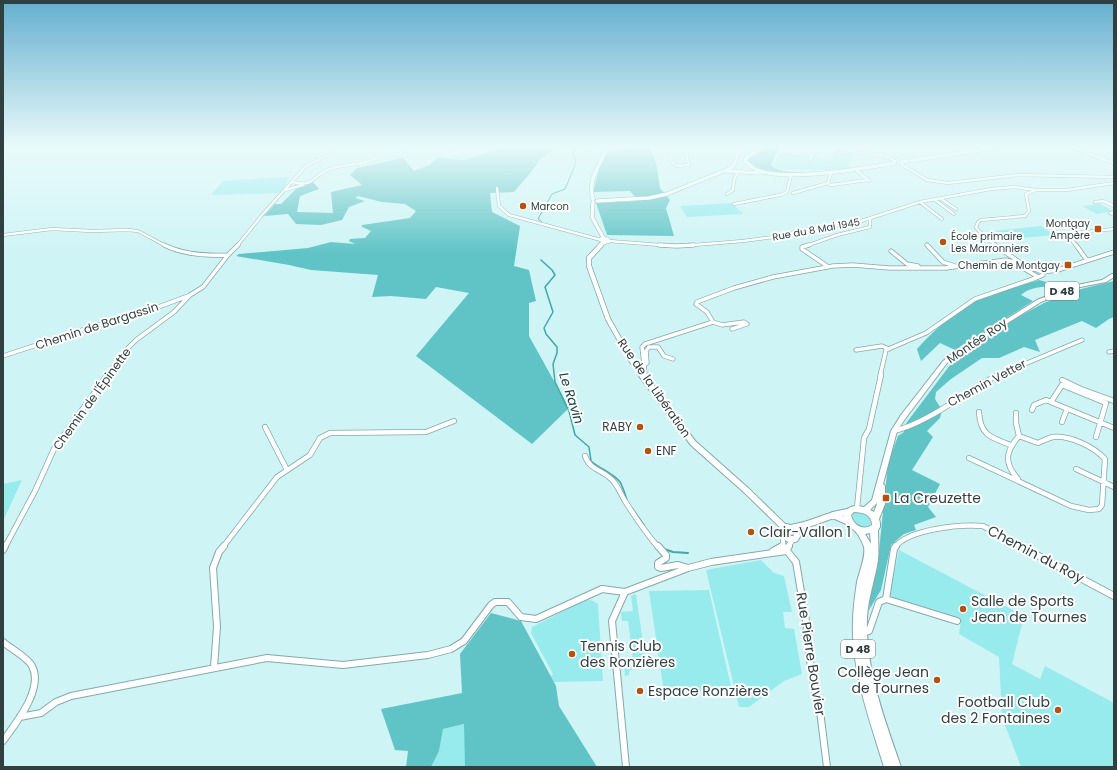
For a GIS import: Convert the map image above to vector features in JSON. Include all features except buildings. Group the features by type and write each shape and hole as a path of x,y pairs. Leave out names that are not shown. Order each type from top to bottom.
{"main road":[{"name":"Montée Roy","path":"881,483 894,431 945,362 958,352 1039,301 1074,287 1104,282 1114,276"},
{"name":"D 48","path":"865,510 875,501 881,483"},
{"name":"D 48","path":"875,519 882,504 881,483"},
{"path":"857,508 865,510 875,519 876,525 874,529 867,531 858,529 849,522 847,518 848,512 857,508"},
{"name":"D 48","path":"858,529 868,545 868,553 862,583 858,653 867,696 890,767"},
{"name":"D 48","path":"874,529 875,555 867,587 860,632 872,694 896,767"}],"street":[{"path":"292,182 304,185"},
{"name":"Chemin de l'Épinette","path":"3,550 35,491 54,449 125,351 136,340 174,312 190,295 204,287 211,275 292,182"},
{"path":"284,190 310,182"},
{"path":"592,182 590,187 594,200 591,211 593,220 603,240"},
{"path":"594,200 649,198 667,194 697,182"},
{"path":"727,194 732,190 734,182"},
{"path":"734,204 780,195 787,192 789,182"},
{"path":"793,193 828,183 831,185 860,182"},
{"path":"941,182 957,182"},
{"name":"Rue du 8 Mai 1945","path":"609,241 668,246 743,241 774,237 808,229 852,224 920,202 934,199 1006,188 1028,188 1036,190 1076,189 1114,183"},
{"path":"496,188 499,206 509,214 609,241"},
{"path":"1036,190 1026,194 1029,211 1025,216 981,220 978,222 976,227 987,239 1028,267 1043,272 1050,272 1083,262 1086,259 1094,259 1114,252"},
{"path":"941,198 956,209"},
{"path":"934,199 954,214"},
{"path":"1095,202 1103,201 1114,206"},
{"path":"920,202 942,219"},
{"path":"827,266 802,249 802,247 827,238 870,227 870,219"},
{"path":"3,235 52,229 92,231 128,230 138,232 183,253 213,256 228,255"},
{"path":"1086,259 1070,237 1076,233 1114,229"},
{"name":"Rue de la Libération","path":"603,240 589,258 589,266 608,319 631,360 693,443 747,491 786,530 794,530 795,538"},
{"path":"927,245 943,262 961,267"},
{"path":"891,251 907,264 917,265 922,268"},
{"path":"713,322 710,316 696,304 697,302 734,288 773,277 827,266 853,265 889,268 961,267 1006,260 1013,262 1038,277"},
{"path":"887,349 926,334 975,299 1038,277 1043,275 1043,272"},
{"name":"Chemin de Bargassin","path":"3,356 91,327 124,319 190,295"},
{"path":"642,376 645,374 642,347 645,344 713,322 722,325 744,322 746,324 732,329"},
{"name":"Chemin Vetter","path":"894,431 901,430 1007,371 1082,340"},
{"path":"856,350 882,346 887,349"},
{"path":"644,365 647,363 646,351 649,347 658,347 664,356 672,359"},
{"path":"857,508 864,438 869,429 887,349"},
{"path":"1109,352 1114,351"},
{"path":"1062,380 1081,389 1114,401"},
{"path":"1051,402 1062,385 1106,403 1096,437"},
{"path":"1032,410 1034,405 1046,400 1114,428"},
{"path":"1062,422 1067,409"},
{"path":"979,412 979,418 984,432 990,437 1011,445"},
{"path":"1016,413 1019,436"},
{"path":"214,667 216,627 213,568 219,552 277,477 310,455 320,438 330,432 426,432 454,421"},
{"path":"265,427 287,470"},
{"path":"1019,436 1011,445 1007,462 1009,469 1020,482"},
{"path":"969,458 1062,502 1089,510 1099,509 1102,505 1105,459 1098,452 1068,439 1056,437 1038,443 1019,436"},
{"path":"586,456 588,464 607,475 616,483 625,501 651,539 665,553 666,558 658,563 658,567 661,568 678,565 688,568"},
{"path":"1076,469 1114,487"},
{"path":"786,530 803,527 838,513 848,512"},
{"path":"833,515 849,522"},
{"name":"Chemin du Roy","path":"860,632 869,631 879,602 886,599 894,549 898,543 906,538 916,535 977,524 1114,596"},
{"path":"20,717 41,713 56,702 71,696 214,667 267,658 343,665 428,655 451,650 464,641 491,605 495,602 508,602 521,617 536,620 602,589 625,592 688,568 711,562 767,554 780,548 784,548 795,538 803,527"},
{"path":"786,530 789,539 795,538"},
{"path":"784,548 786,530"},
{"name":"Rue Pierre Bouvier","path":"784,548 796,562 807,627 806,634 815,693 820,711 828,767"},
{"path":"625,592 618,602 612,621 626,767"},
{"path":"886,599 958,621"},
{"path":"3,642 32,664 35,679 31,694 20,717 3,741"}],"shaded area":[{"path":"222,182 287,182 285,187 279,193 211,195"},
{"path":"313,182 319,189 300,196 297,212 333,213 331,192 362,185 358,182 523,182 514,192 490,193 492,212 520,226 514,266 529,270 536,301 529,303 529,336 569,408 532,444 416,356 469,293 436,287 426,299 391,296 372,297 378,275 311,270 236,256 239,254 308,248 331,242 355,244 349,241 350,239 365,238 371,231 362,227 362,225 410,218 416,211 405,204 382,202 358,196 355,198 365,201 349,207 342,220 321,225 296,224 288,214 264,216 275,204 281,204 296,189"},
{"path":"596,182 659,182 660,188 670,200 666,208 674,236 607,235 596,203 639,201 630,191 593,192"},
{"path":"732,203 743,214 687,217 680,206"},
{"path":"1100,204 1113,211 1097,214 1082,206"},
{"path":"1041,226 1054,235 1008,239 996,231"},
{"path":"1039,280 1065,287 1040,287 1027,291 1021,295 1033,301 955,350 940,343 921,361 917,349 938,328 962,308 987,295"},
{"path":"1114,281 1114,317 1096,328 1082,321 1035,340 1040,352 1024,347 999,358 982,358 951,379 936,392 935,399 942,410 940,418 927,431 933,437 912,470 940,484 928,507 936,517 914,525 916,530 904,534 891,545 881,590 869,610 871,589 879,551 888,463 898,436 904,432 904,426 950,365 963,354 1016,318 1044,303 1077,290"},
{"path":"22,480 3,521 3,484"},
{"path":"860,512 869,517 871,523 869,526 860,526 853,520 853,514"},
{"name":"Football Club des 2 Fontaines","path":"899,550 1024,616 1012,664 1040,679 1045,666 1114,703 1114,767 1021,767 1002,717 999,657 959,634 961,620 894,599 890,594"},
{"path":"761,560 774,573 784,576 792,612 783,612 785,628 794,629 802,674 784,681 749,707 739,707 706,570"},
{"path":"709,590 732,691 664,692 649,591"},
{"path":"636,594 646,664 629,671 629,675 625,676 624,664 633,659 628,621 622,621 621,612 633,611 631,596"},
{"name":"Tennis Club des Ronzières","path":"586,600 591,600 598,604 603,681 553,682 551,676 553,674 531,633 532,627"},
{"path":"491,613 521,621 556,686 559,706 597,767 465,767 464,724 443,729 439,751 431,767 406,767 408,751 395,750 381,709 462,693 460,654"},
{"path":"465,724 465,767 431,767 439,750 443,729"}],"waterway":[{"name":"Le Ravin","path":"542,222 538,219 552,194 565,189 568,182"},
{"name":"Le Ravin","path":"541,260 552,270 555,275 545,287 553,312 544,328 546,334 557,347 557,353 553,364 555,382 569,411 575,435 589,447 591,461 614,476 620,482 627,500"},
{"name":"Le Ravin","path":"632,508 644,525"},
{"name":"Le Ravin","path":"664,549 673,552 688,553"}],"place":[{"name":"Marcon","path":"523,206"},
{"name":"Montgay Ampère","path":"1098,229"},
{"name":"École primaire Les Marronniers","path":"943,242"},
{"name":"Chemin de Montgay","path":"1068,265"},
{"name":"RABY","path":"640,427"},
{"name":"ENF","path":"648,451"},
{"name":"La Creuzette","path":"886,498"},
{"name":"Clair-Vallon 1","path":"751,532"},
{"name":"Salle de Sports Jean de Tournes","path":"963,609"},
{"name":"Tennis Club des Ronzières","path":"572,654"},
{"name":"Collège Jean de Tournes","path":"937,680"},
{"name":"Espace Ronzières","path":"640,691"},
{"name":"Football Club des 2 Fontaines","path":"1058,710"}]}
